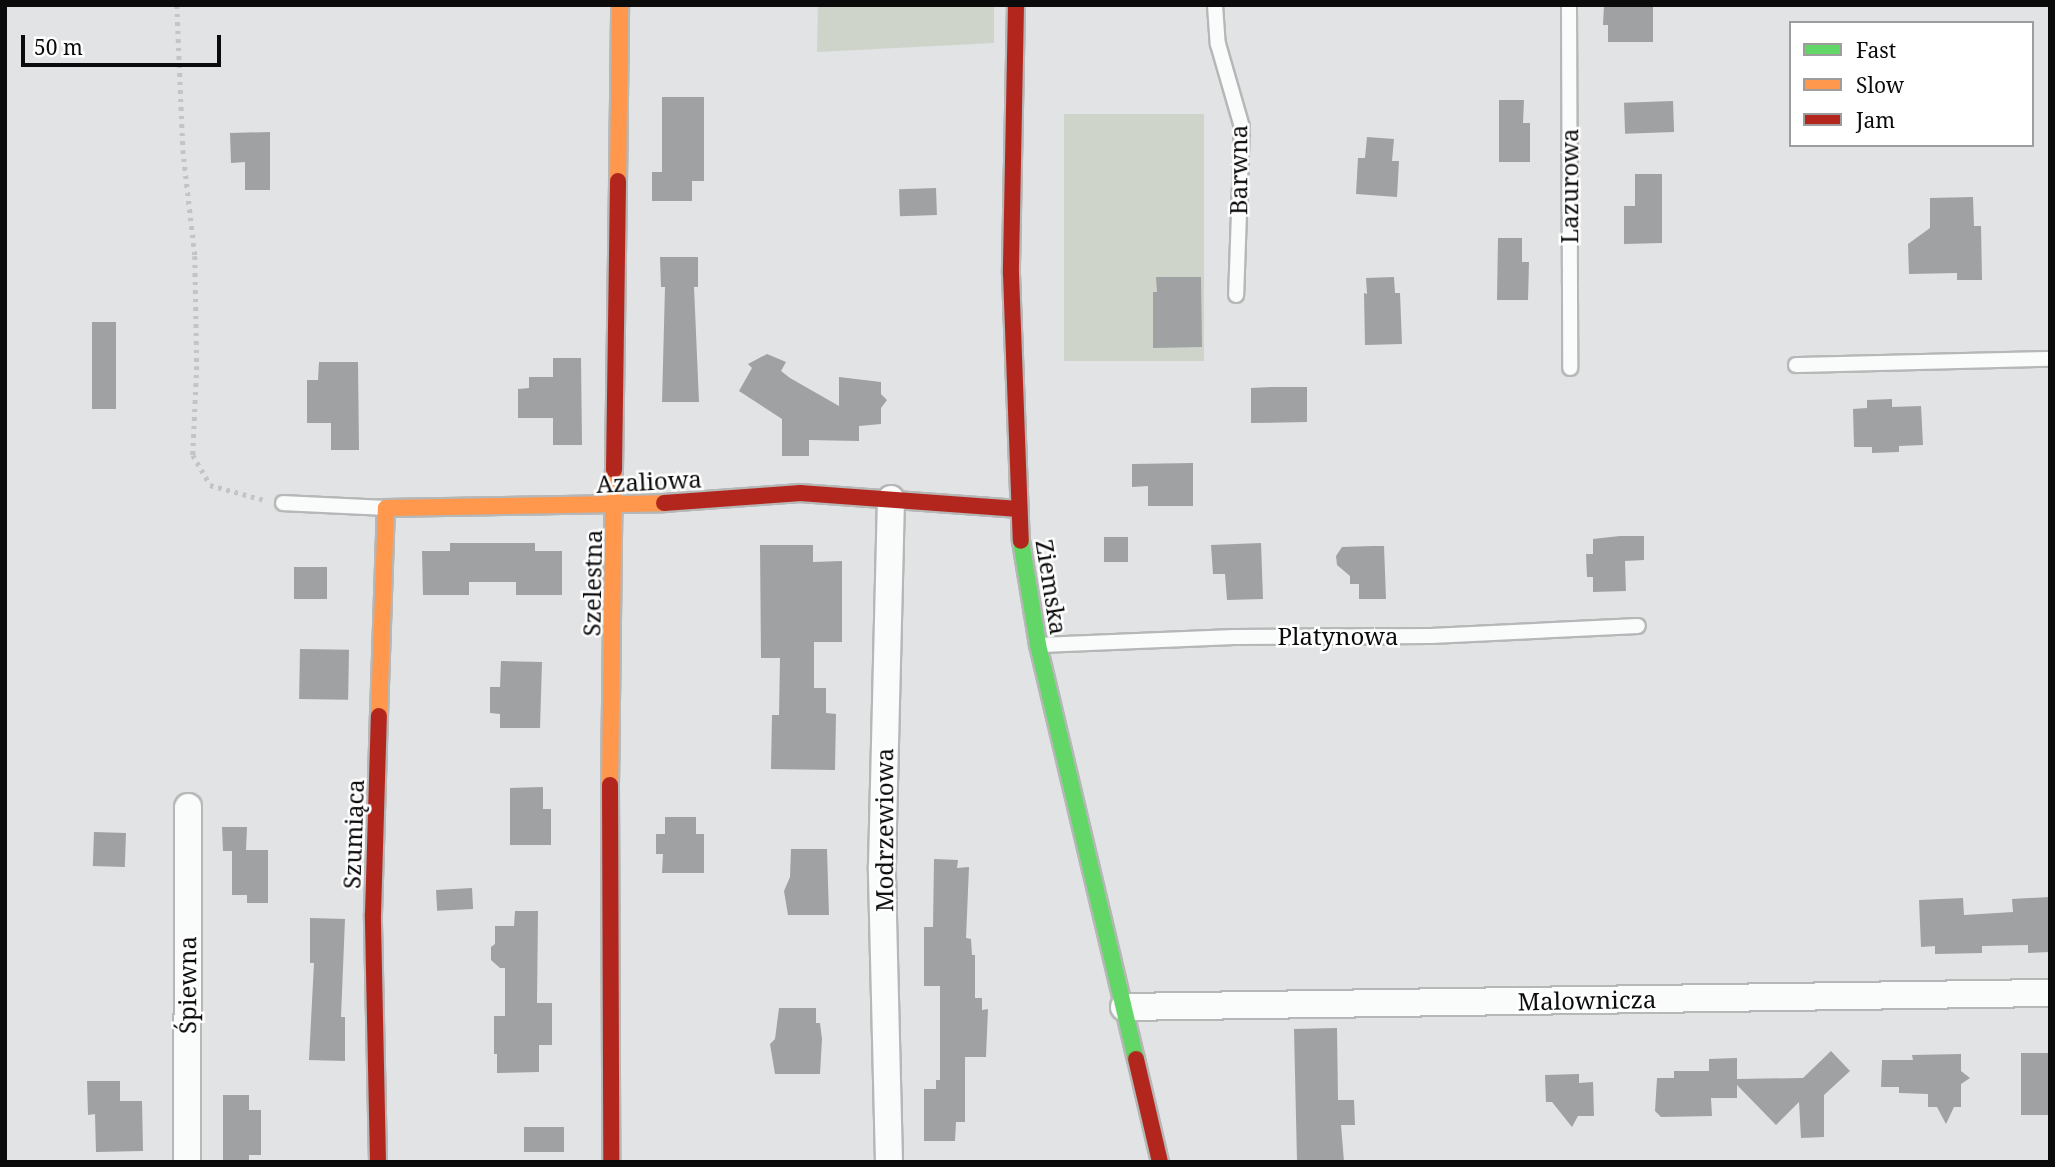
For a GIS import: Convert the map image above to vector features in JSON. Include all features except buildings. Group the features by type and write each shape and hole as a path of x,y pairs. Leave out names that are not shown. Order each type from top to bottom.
{"street":[{"name":"Szelestna","path":"611,1162 609,877 616,506 620,5"},
{"name":"Ziemska","path":"1016,5 1012,274 1017,509 1038,645 1160,1162"},
{"name":"Azaliowa","path":"386,508 616,506 802,493 1017,509"},
{"name":"Modrzewiowa","path":"889,1162 882,866 891,499"},
{"name":"Szumiąca","path":"378,1162 373,914 386,508"},
{"name":"Śpiewna","path":"187,1162 188,807"},
{"name":"Malownicza","path":"1124,1007 2050,993"}],"lane":[{"name":"Barwna","path":"1215,5 1218,44 1242,127 1237,295"},
{"name":"Lazurowa","path":"1569,5 1570,368"},
{"path":"1796,365 2050,359"},
{"name":"Azaliowa","path":"283,503 386,508"},
{"name":"Platynowa","path":"1038,645 1234,636 1431,636 1638,626"}],"path":[{"path":"177,5 183,150 195,256 197,366 193,455 209,485 247,497 283,503"}],"shaded area":[{"path":"818,5 994,5 994,43 817,52"},
{"path":"1064,114 1204,114 1204,361 1064,361"}],"traffic: fast":[{"path":"1021,541 1038,645 1136,1059"}],"traffic: slow":[{"path":"618,181 620,5"},
{"path":"610,785 614,470"},
{"path":"379,716 386,508 664,503"}],"traffic: jam":[{"path":"1016,5 1011,274 1021,541"},
{"path":"614,470 618,181"},
{"path":"664,503 801,493 1017,509"},
{"path":"378,1162 373,914 379,716"},
{"path":"610,785 611,1162"},
{"path":"1136,1059 1160,1162"}]}
